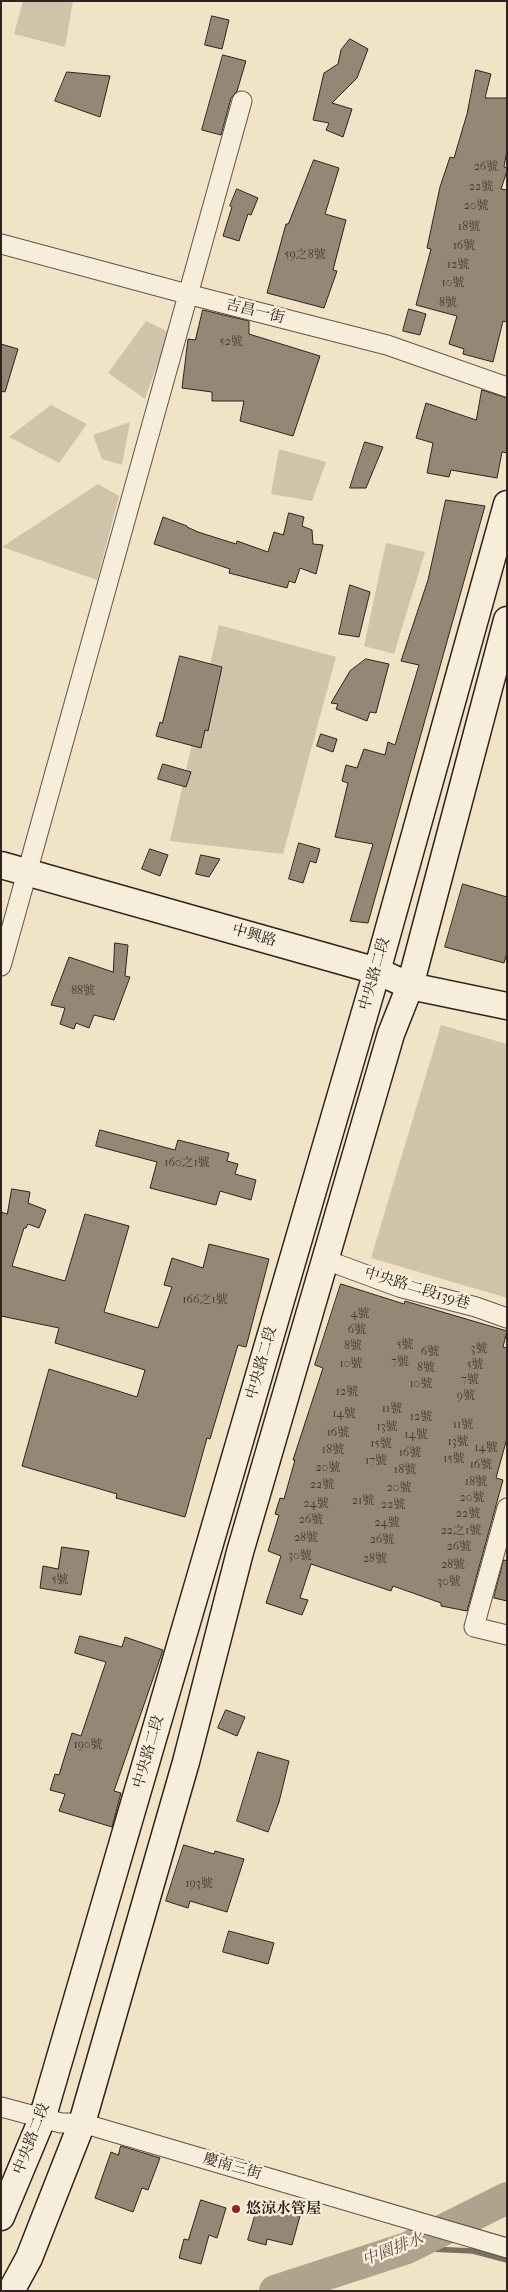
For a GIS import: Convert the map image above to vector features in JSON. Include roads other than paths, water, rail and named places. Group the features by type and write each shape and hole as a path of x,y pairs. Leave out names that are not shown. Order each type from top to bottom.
{"street":[{"path":"1,966 242,101"},
{"name":"吉昌一街","path":"1,244 386,345 507,387"},
{"name":"中央路二段","path":"11,2291 29,2258 62,2122 377,971 507,504"},
{"name":"中央路二段","path":"1,2217 62,2122 186,1762 240,1552 391,1034 410,986 507,620"},
{"name":"中興路","path":"1,865 377,971 410,986 507,1006"},
{"name":"中央路二段139巷","path":"326,1260 400,1287 476,1307 507,1318"},
{"path":"507,1508 474,1627 507,1635"},
{"name":"慶南三街","path":"1,2107 62,2122 507,2248"}],"waterway":[{"name":"中園排水","path":"275,2291 407,2248 507,2198"},
{"path":"407,2248 473,2251 507,2260"}],"place":[{"name":"悠涼水管屋","path":"236,2209"}]}
